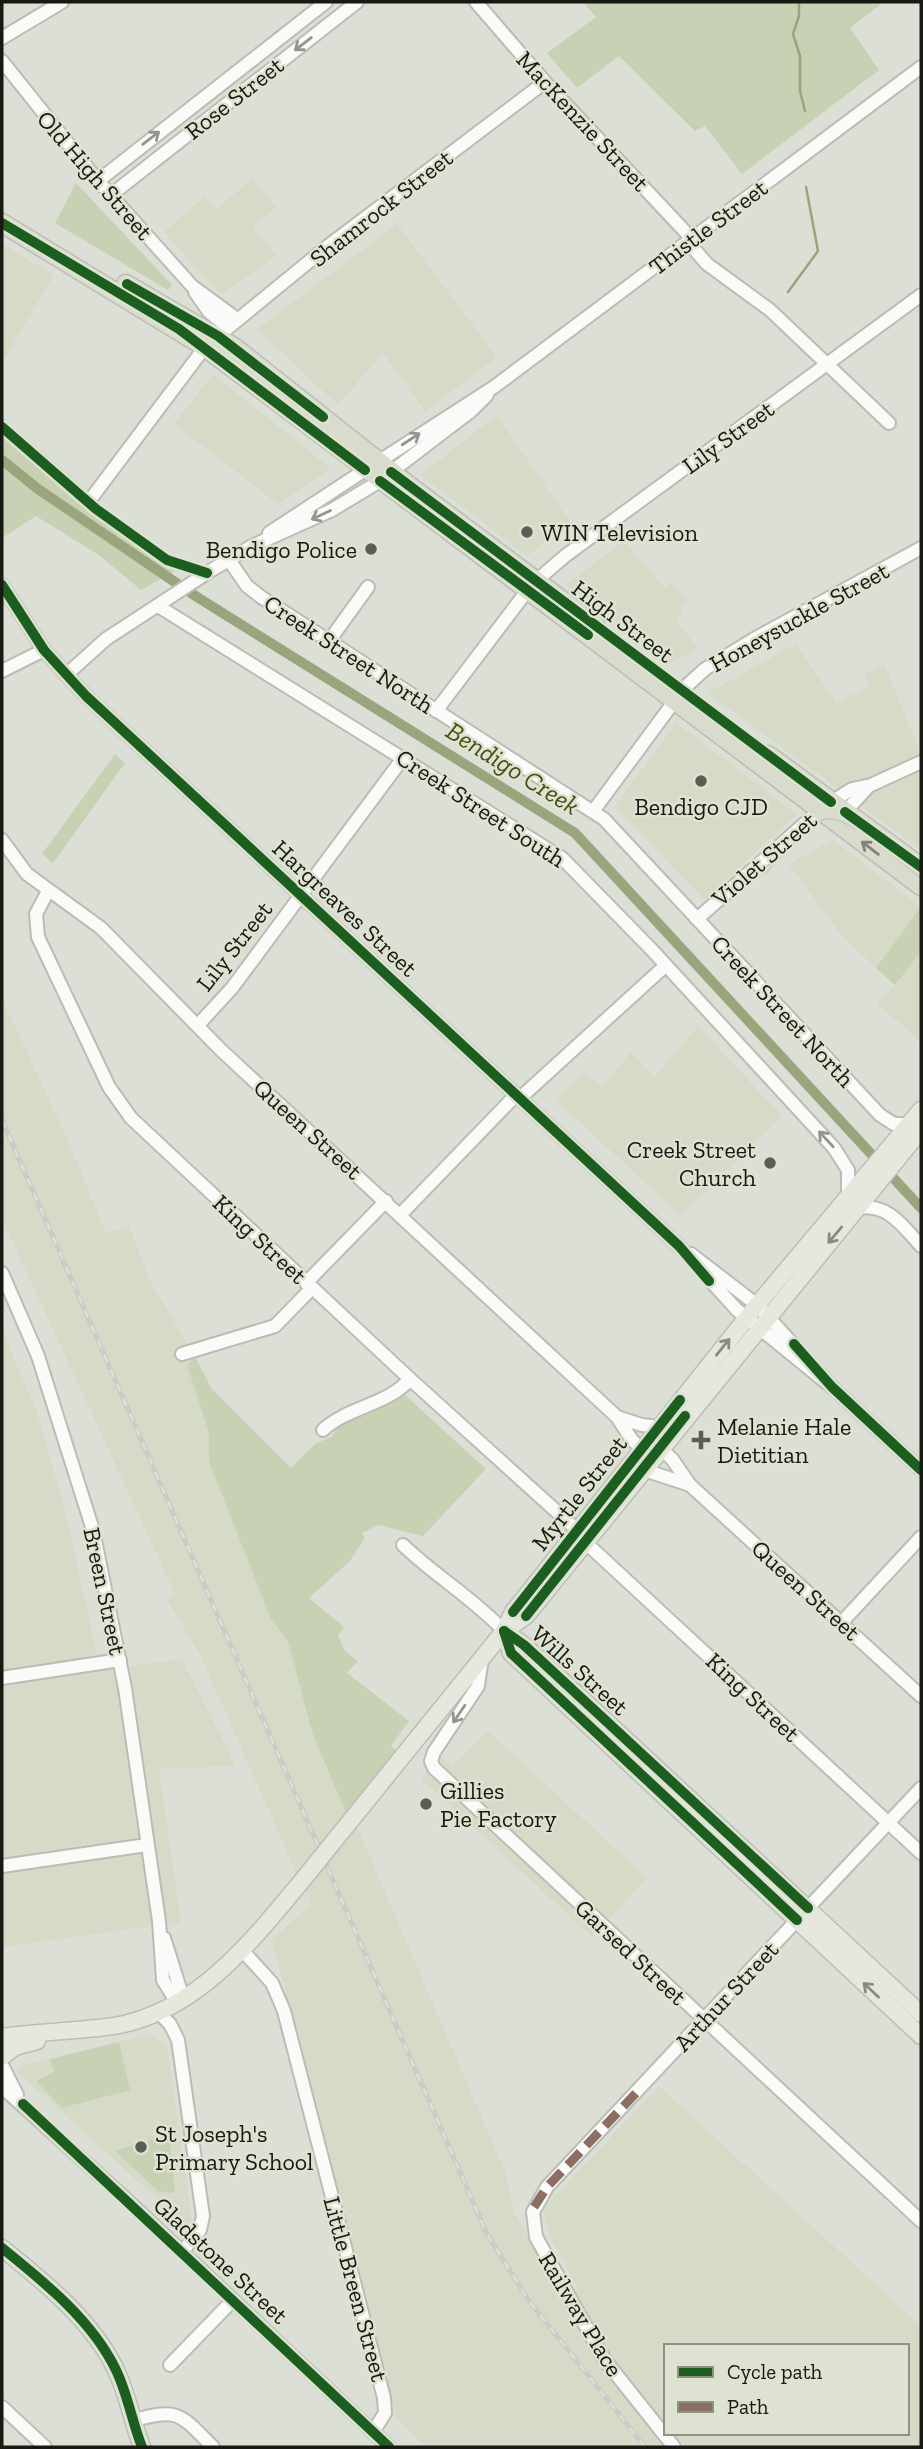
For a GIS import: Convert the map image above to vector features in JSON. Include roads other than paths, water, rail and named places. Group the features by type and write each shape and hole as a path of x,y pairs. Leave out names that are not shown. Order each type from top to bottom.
{"highway":[{"name":"High Street","path":"2,212 180,313 222,332"},
{"name":"High Street","path":"2,223 222,332 378,471 833,812 909,865 921,887"}],"main road":[{"name":"Myrtle Street","path":"2,2037 99,2028 159,2013 214,1978 243,1951 504,1631 513,1612 581,1536 916,1127 921,1110"},
{"name":"Wills Street","path":"504,1631 511,1653 802,1914 921,2014"},
{"name":"Wills Street","path":"802,1914 921,2036"},
{"name":"Myrtle Street","path":"2,2057 15,2047 80,2028 96,2019 180,1999"},
{"path":"2,2248 71,2309 95,2335 129,2400 132,2421"},
{"path":"2,2255 71,2321 93,2347 132,2421 142,2447"}],"street":[{"path":"2,38 62,2"},
{"name":"Rose Street","path":"98,181 326,2"},
{"name":"Rose Street","path":"110,195 357,2"},
{"name":"MacKenzie Street","path":"475,2 690,240 711,268 758,300 829,363 889,423"},
{"name":"Old High Street","path":"2,61 98,181 195,291 222,332"},
{"name":"Thistle Street","path":"252,546 332,510 378,471 921,67"},
{"name":"Shamrock Street","path":"93,496 222,332 545,82"},
{"path":"180,313 193,307 195,291"},
{"name":"Lily Street","path":"436,711 532,586 565,556 921,295"},
{"name":"Thistle Street","path":"66,675 106,639 229,560 378,471"},
{"name":"Honeysuckle Street","path":"594,810 678,695 697,675 744,645 921,548"},
{"name":"Creek Street North","path":"229,560 253,592 594,810 880,1115 894,1124 916,1127"},
{"name":"Hargreaves Street","path":"2,585 44,650 66,675 679,1246 709,1281 758,1317 921,1470"},
{"path":"328,641 368,587"},
{"name":"Creek Street South","path":"153,610 181,621 403,758 552,851 584,878 838,1153 849,1173 853,1204"},
{"path":"2,671 44,650"},
{"name":"Lily Street","path":"198,1025 232,988 403,758"},
{"name":"Violet Street","path":"697,919 833,812 852,789 871,785 921,762"},
{"name":"Queen Street","path":"2,841 22,868 48,891 101,928 222,1051 921,1696"},
{"name":"King Street","path":"48,891 36,914 38,937 114,1094 143,1130 921,1853"},
{"path":"401,1214 518,1097 666,966"},
{"path":"182,1354 275,1326 386,1201"},
{"path":"853,1204 887,1211 921,1246"},
{"name":"Breen Street","path":"2,1273 28,1330 58,1415 93,1531 121,1660 159,1921 182,1985 180,1999"},
{"path":"323,1430 343,1414 396,1391 410,1379"},
{"name":"Queen Street","path":"617,1417 642,1425 651,1448 690,1485"},
{"path":"842,1622 921,1537"},
{"name":"Wills Street","path":"402,1545 434,1573 472,1599 504,1631"},
{"name":"Garsed Street","path":"482,1658 479,1682 434,1752 431,1761 434,1768 921,2221"},
{"path":"2,1678 121,1660"},
{"name":"Arthur Street","path":"534,2207 547,2187 921,1788"},
{"path":"2,1866 147,1844"},
{"name":"Little Breen Street","path":"243,1951 272,1983 284,2011 384,2398 385,2413 373,2432"},
{"path":"159,2013 170,2024 178,2040 203,2216 200,2230 182,2252"},
{"name":"Gladstone Street","path":"2,2065 23,2104"},
{"name":"Gladstone Street","path":"2,2087 389,2447"},
{"name":"Railway Place","path":"534,2207 532,2224 536,2236 599,2352 664,2434"},
{"path":"170,2364 233,2300"},
{"path":"2,2407 45,2447"},
{"path":"132,2421 160,2413 172,2413 184,2419 213,2447"}],"waterway":[{"path":"799,2 799,16 793,34 800,56 800,91 805,111"},
{"path":"788,292 818,251 806,187"},
{"name":"Bendigo Creek","path":"2,460 38,489 197,597 575,833 921,1208"}],"tram line":[{"path":"766,873 802,834 826,819 847,824 861,832 921,878"}],"railway":[{"path":"2,1120 487,2234 529,2301 645,2447"}],"place":[{"name":"WIN Television","path":"527,532"},
{"name":"Bendigo Police","path":"371,549"},
{"name":"Bendigo CJD","path":"701,781"},
{"name":"Creek Street Church","path":"770,1163"},
{"name":"Melanie Hale Dietitian","path":"701,1440"},
{"name":"Gillies Pie Factory","path":"426,1804"},
{"name":"St Joseph's Primary School","path":"141,2147"}]}
